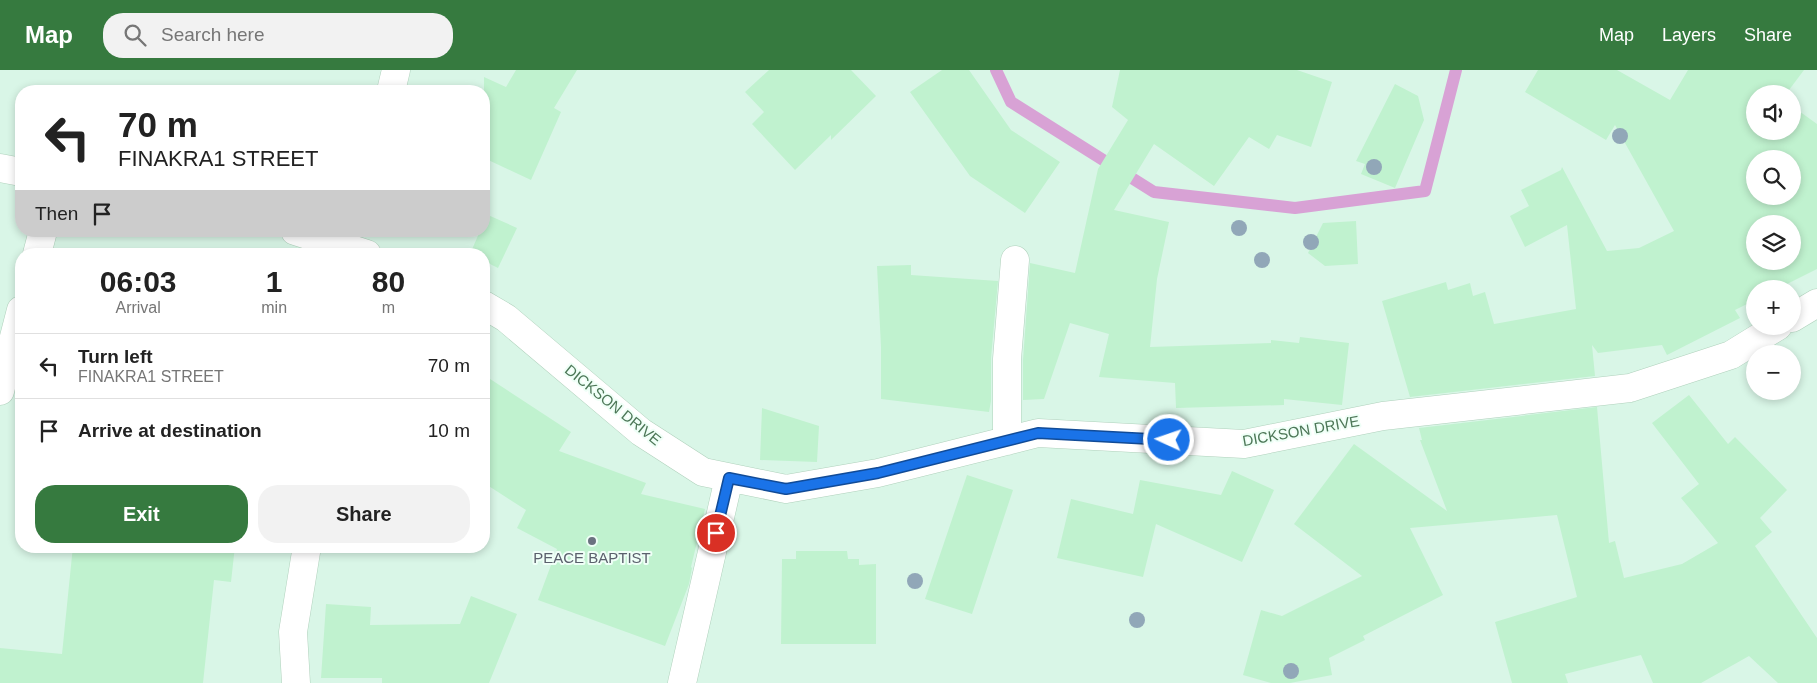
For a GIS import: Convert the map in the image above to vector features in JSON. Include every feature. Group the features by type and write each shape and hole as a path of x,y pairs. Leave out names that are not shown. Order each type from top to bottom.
{"street":[{"path":"392,85 396,70"},
{"path":"0,168 15,171"},
{"path":"317,237 354,247"},
{"path":"1007,441 1007,359 1015,260"},
{"path":"1801,313 1817,303"},
{"name":"DICKSON DRIVE","path":"490,309 506,318 641,432 704,472 786,489 878,473 1038,433 1244,444 1383,416 1630,388 1731,355 1763,335"},
{"path":"0,392 15,333"},
{"path":"682,683 729,478"},
{"path":"296,683 293,632 306,553"}],"shaded area":[{"path":"0,70 1817,70 1817,683 0,683"}],"building":[{"path":"516,70 577,70 554,108 561,112 531,180 490,161 490,85 484,85 484,77 506,87"},
{"path":"769,70 851,70 876,96 831,140 831,135 795,170 752,124 764,112 745,92"},
{"path":"942,70 969,70 1011,130 1060,162 1025,213 970,176 910,92"},
{"path":"1120,70 1297,70 1332,82 1311,147 1277,135 1269,149 1249,137 1214,186 1154,144 1114,210 1169,222 1157,279 1150,347 1271,343 1271,340 1299,343 1300,337 1349,343 1342,405 1284,399 1284,405 1176,408 1175,383 1099,377 1109,334 1070,323 1044,399 1023,400 1023,360 1030,263 1075,273 1098,169 1128,120 1112,107"},
{"path":"1538,70 1617,70 1670,100 1688,70 1804,70 1793,85 1746,85 1746,140 1801,140 1801,112 1817,124 1817,269 1795,280 1746,280 1746,304 1735,310 1740,318 1667,355 1662,345 1598,353 1592,345 1595,376 1410,397 1382,301 1446,282 1448,290 1470,283 1473,296 1485,292 1494,324 1576,309 1567,225 1525,247 1510,216 1529,206 1521,190 1561,170 1562,167 1607,251 1639,248 1674,231 1615,125 1606,140 1525,92"},
{"path":"1395,84 1418,96 1424,120 1395,188 1361,174 1365,164 1356,161"},
{"path":"490,216 517,228 498,268 490,264 490,248 473,248 477,237 490,237"},
{"path":"1356,221 1358,264 1325,266 1308,253 1323,223"},
{"path":"911,265 911,275 998,281 991,358 991,401 989,412 881,399 881,347 877,266"},
{"path":"490,379 571,432 559,451 646,483 641,494 705,509 691,567 689,584 665,646 538,600 557,549 517,528 526,510 490,487"},
{"path":"1689,395 1728,444 1735,437 1787,490 1760,518 1772,532 1755,546 1817,638 1817,683 1778,683 1749,656 1701,683 1653,683 1641,655 1565,674 1568,683 1512,683 1495,622 1577,597 1557,515 1410,528 1443,595 1363,636 1365,640 1329,658 1332,675 1290,683 1271,683 1243,675 1261,610 1282,616 1362,576 1294,524 1354,444 1447,511 1420,440 1422,440 1419,428 1597,407 1609,543 1615,541 1624,578 1682,564 1718,543 1681,498 1699,484 1652,423"},
{"path":"762,408 819,426 817,462 760,460"},
{"path":"1232,471 1274,490 1242,562 1156,524 1143,577 1057,558 1071,499 1133,514 1140,480 1221,495"},
{"path":"967,475 1013,490 972,614 925,599"},
{"path":"796,551 847,551 848,559 859,559 859,565 876,564 876,644 781,644 782,559 796,559"},
{"path":"72,553 234,553 231,582 214,580 203,683 0,683 0,648 62,654"},
{"path":"471,596 517,614 489,683 382,683 382,678 321,678 326,604 371,607 370,625 460,624"}],"waterway":[{"path":"996,70 1011,102 1154,192 1295,208 1425,191 1456,70"}],"place":[{"name":"PEACE BAPTIST","path":"592,541"}],"route":[{"path":"716,533 729,478 786,489 878,473 1038,433 1169,440"}]}
